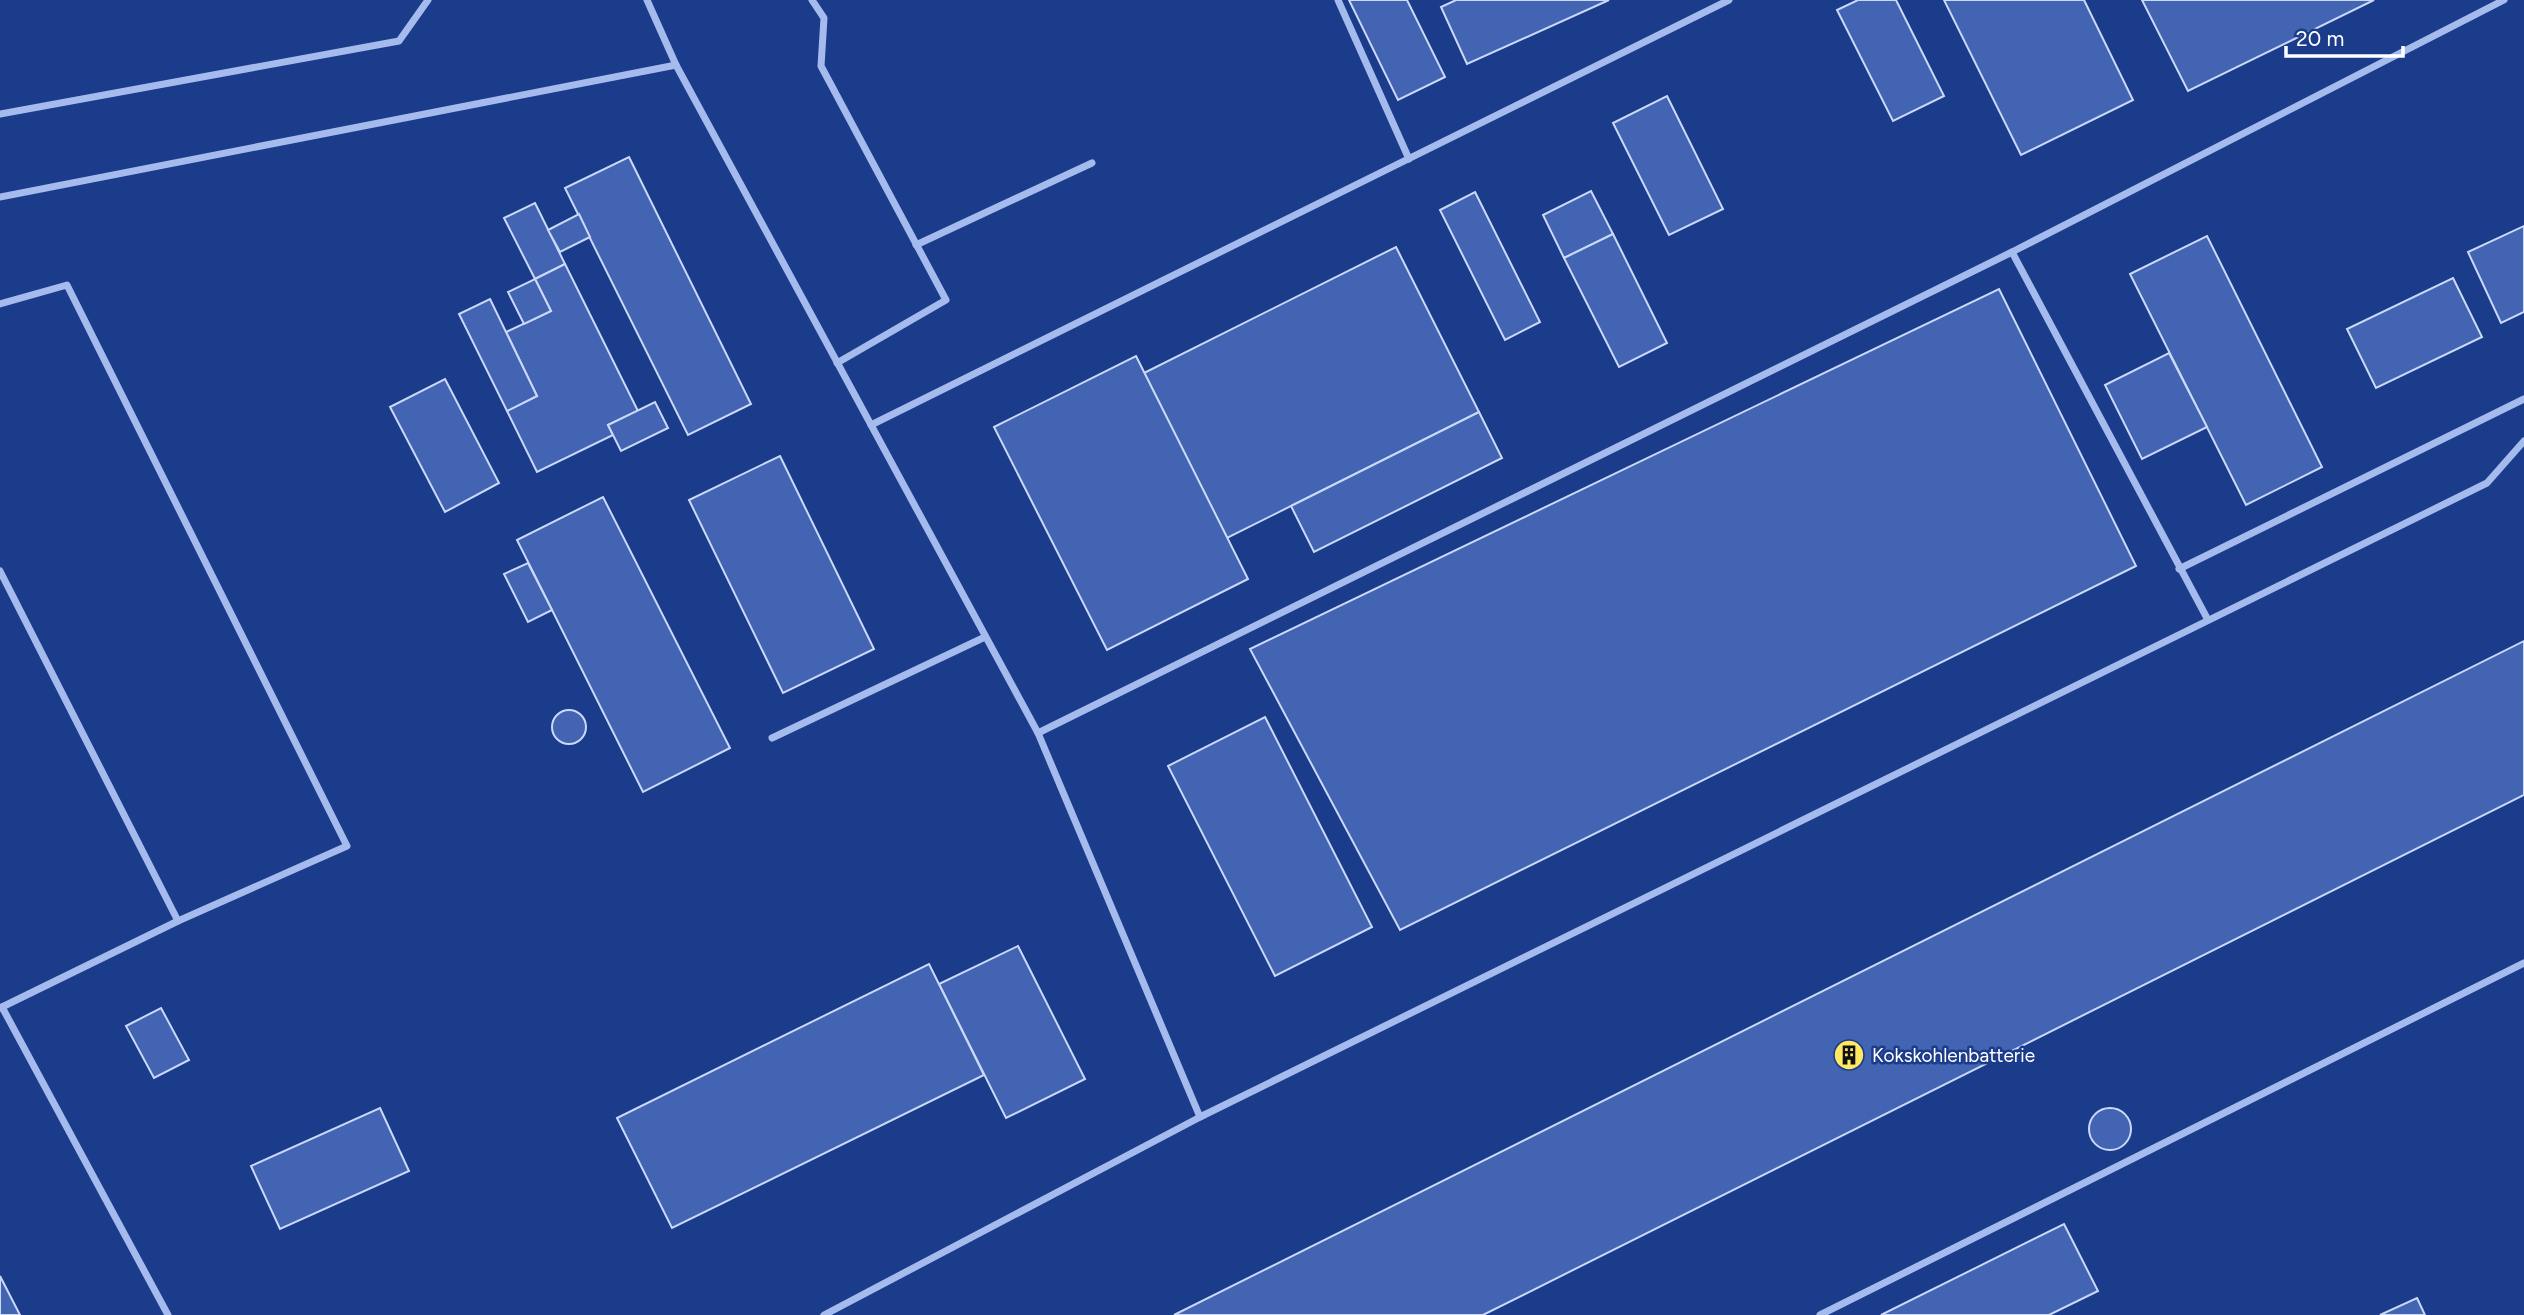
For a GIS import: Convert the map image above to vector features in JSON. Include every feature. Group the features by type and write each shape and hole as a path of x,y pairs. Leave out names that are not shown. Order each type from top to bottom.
{"street":[{"path":"0,114 399,41 428,0"},
{"path":"647,0 676,65 1038,733 1200,1117 2487,483 2524,441"},
{"path":"812,0 824,18 821,66 946,300 837,363"},
{"path":"1338,0 1409,159"},
{"path":"871,425 1729,0"},
{"path":"1038,733 2012,253 2504,0"},
{"path":"0,197 676,65"},
{"path":"916,245 1092,163"},
{"path":"2012,253 2208,620"},
{"path":"0,304 67,285 347,846 178,921 1,1008 168,1315"},
{"path":"2179,569 2524,399"},
{"path":"0,572 178,921"},
{"path":"772,738 985,637"},
{"path":"1820,1315 2524,963"},
{"path":"824,1315 1235,1099"}],"building":[{"path":"1349,0 1407,0 1445,77 1398,100"},
{"path":"1456,0 1609,0 1467,64 1441,7"},
{"path":"1858,0 1896,0 1944,96 1893,121 1837,10"},
{"path":"1944,0 2084,0 2133,100 2021,155"},
{"path":"2142,0 2374,0 2188,91"},
{"path":"1667,96 1723,209 1669,235 1613,123"},
{"path":"629,157 751,404 688,435 565,188"},
{"path":"1591,191 1613,234 1564,258 1543,215"},
{"path":"1475,192 1540,322 1505,340 1440,210"},
{"path":"535,203 565,264 535,279 504,218"},
{"path":"579,214 590,237 560,252 548,230"},
{"path":"2524,226 2524,312 2501,323 2468,252"},
{"path":"1613,234 1667,343 1619,367 1564,258"},
{"path":"2207,236 2322,467 2246,505 2130,274"},
{"path":"1396,247 1479,412 1227,538 1144,373"},
{"path":"565,264 638,411 608,425 613,435 537,472 507,411 537,396 506,332 551,311 535,279"},
{"path":"2453,278 2482,337 2376,388 2347,329"},
{"path":"535,279 551,311 524,324 508,292"},
{"path":"1999,289 2136,566 1400,930 1250,649"},
{"path":"490,299 537,396 507,411 459,314"},
{"path":"2169,353 2207,427 2142,459 2105,385"},
{"path":"1136,356 1248,579 1107,650 994,427"},
{"path":"445,379 499,483 445,512 390,407"},
{"path":"655,402 668,428 621,451 608,425"},
{"path":"1479,412 1502,458 1314,552 1291,506"},
{"path":"780,456 874,649 783,693 689,500"},
{"path":"603,497 730,748 643,792 517,540"},
{"path":"528,563 552,610 528,622 504,574"},
{"name":"Kokskohlenbatterie","path":"2524,641 2524,795 1483,1315 1174,1315"},
{"path":"569,710 581,715 586,727 581,739 569,744 557,739 552,727 557,715"},
{"path":"1265,717 1372,927 1275,976 1168,766"},
{"path":"1018,946 1085,1079 1006,1118 939,984"},
{"path":"929,964 984,1075 672,1228 617,1118"},
{"path":"161,1008 189,1060 154,1078 126,1026"},
{"path":"380,1108 409,1171 280,1229 251,1166"},
{"path":"2110,1108 2125,1114 2131,1129 2125,1144 2110,1150 2095,1144 2089,1129 2095,1114"},
{"path":"2064,1224 2098,1291 2049,1315 1881,1315"},
{"path":"0,1276 20,1315 0,1315"},
{"path":"2417,1298 2425,1315 2380,1315"}],"place":[{"name":"Kokskohlenbatterie","path":"1849,1055"}]}
